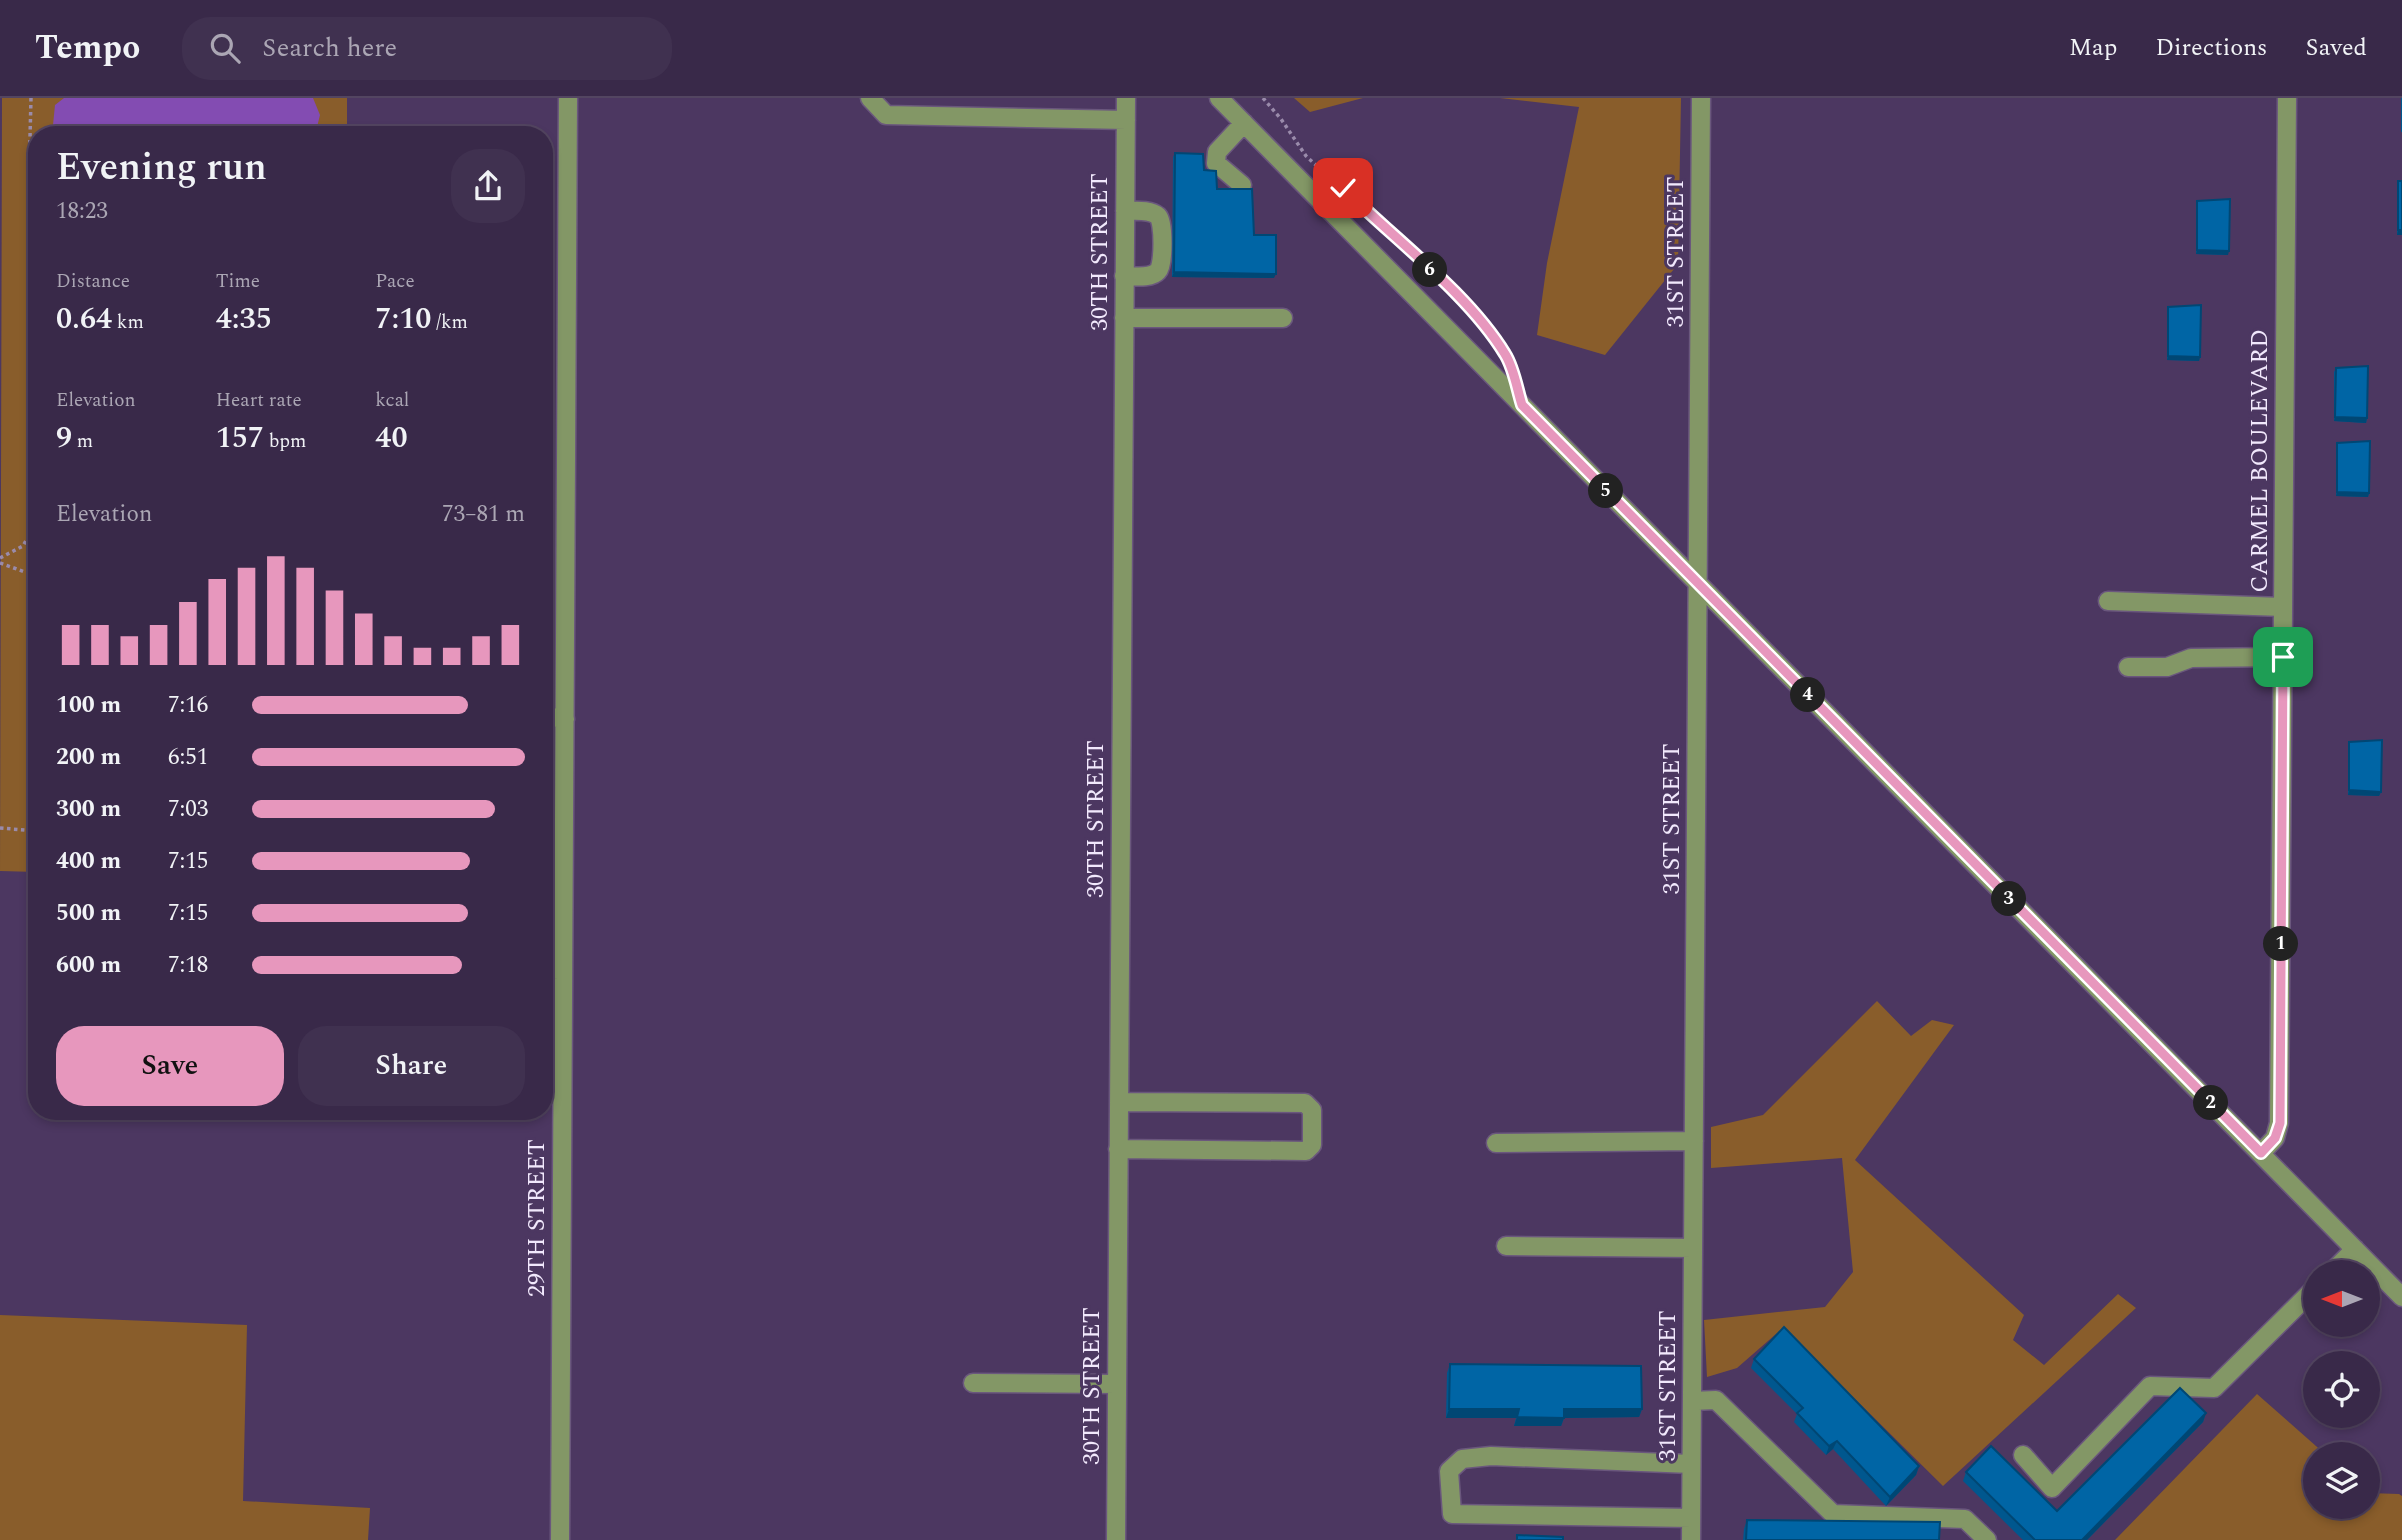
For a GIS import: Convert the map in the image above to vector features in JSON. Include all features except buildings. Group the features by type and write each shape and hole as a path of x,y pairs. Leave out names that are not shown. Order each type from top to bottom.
{"street":[{"name":"29TH STREET","path":"560,1540 553,1093 563,970 568,98"},
{"path":"870,98 886,115 1126,120"},
{"name":"30TH STREET","path":"1116,1540 1126,98"},
{"path":"1219,98 2402,1297"},
{"name":"31ST STREET","path":"1691,1540 1701,98"},
{"name":"CARMEL BOULEVARD","path":"2261,1153 2275,1138 2280,1123 2287,98"},
{"path":"1242,185 1216,163 1217,152 1244,123"},
{"path":"1124,276 1150,275 1157,272 1161,264 1162,222 1157,215 1149,212 1125,211"},
{"path":"1124,318 1283,318"},
{"path":"2108,601 2283,607"},
{"path":"2127,667 2167,667 2191,658 2283,657"},
{"path":"553,717 565,719"},
{"path":"553,969 563,970"},
{"path":"1118,1149 1306,1151 1312,1144 1312,1110 1305,1103 1119,1102"},
{"path":"1496,1143 1694,1141"},
{"path":"1506,1246 1693,1248"},
{"path":"2344,1260 2355,1249"},
{"path":"2023,1455 2052,1488 2150,1386 2214,1388 2303,1301"},
{"path":"973,1382 1117,1384"},
{"path":"1692,1401 1716,1399 1833,1514 1965,1519 1987,1540"},
{"path":"1691,1464 1491,1456 1462,1459 1449,1471 1452,1514 1691,1518"},
{"path":"1965,1519 1965,1540"}],"path":[{"path":"30,126 31,98"},
{"path":"1263,98 1282,119 1306,156 1454,292 1506,355 1510,368"},
{"path":"0,561 23,546 28,537"},
{"path":"0,561 28,572"},
{"path":"0,828 28,830"}],"shaded area":[{"path":"2,98 347,98 347,126 28,126 28,872 0,871"},
{"path":"64,98 313,98 320,115 317,126 53,126 55,105"},
{"path":"1294,98 1363,98 1310,112"},
{"path":"1500,98 1681,98 1678,264 1605,355 1537,335 1547,263 1579,107"},
{"path":"1877,1001 1911,1036 1932,1020 1954,1025 1855,1160 2024,1315 2013,1340 2044,1365 2118,1294 2136,1308 1943,1486 1783,1328 1737,1368 1707,1377 1704,1320 1825,1307 1853,1272 1842,1158 1711,1168 1711,1127 1763,1115"},
{"path":"0,1315 247,1325 243,1501 370,1508 368,1540 0,1540"},
{"path":"2257,1394 2311,1442 2303,1442 2303,1519 2380,1519 2380,1493 2402,1496 2402,1540 2115,1540"}],"route":[{"path":"1343,188 1454,292 1486,329 1506,355 1522,405 2261,1153 2275,1138 2280,1123 2283,657"}]}
